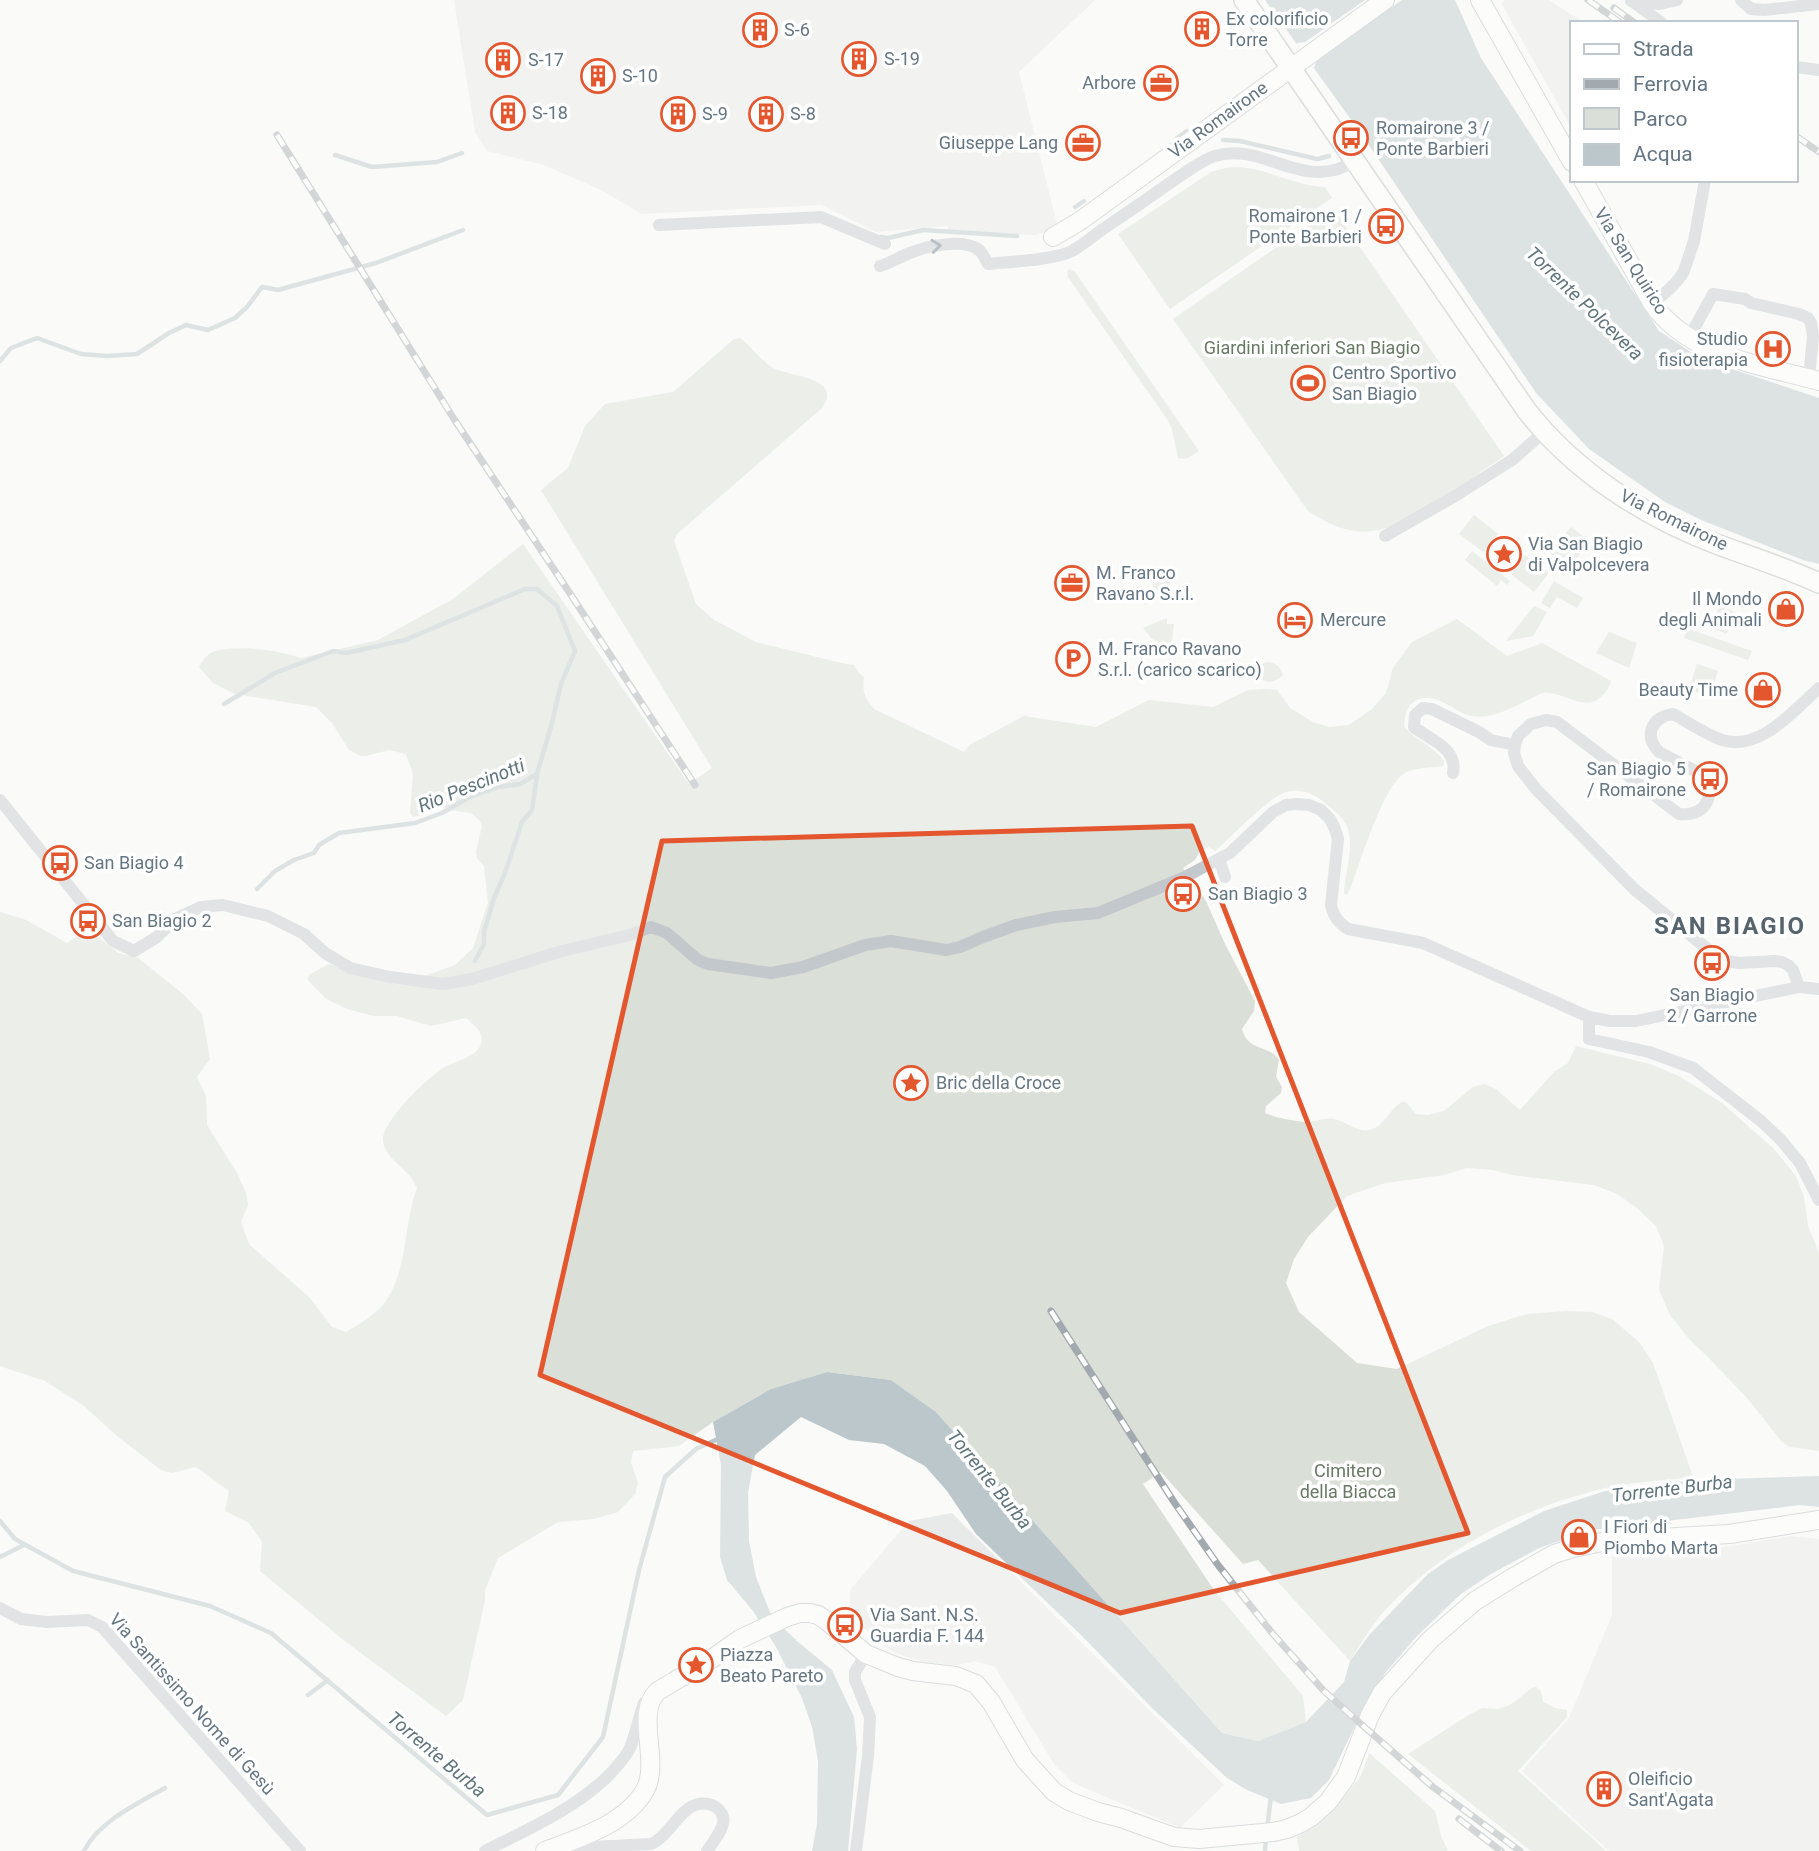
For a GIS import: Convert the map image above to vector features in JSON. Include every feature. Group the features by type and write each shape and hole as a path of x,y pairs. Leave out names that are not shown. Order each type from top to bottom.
{"main road":[{"path":"1244,0 1298,62 1385,0"},
{"path":"1480,0 1570,158"},
{"name":"Via Romairone","path":"1054,237 1080,221 1298,62 1355,161 1544,432 1579,465 1620,496 1716,544 1792,570 1819,583"},
{"name":"Via San Quirico","path":"1584,182 1652,303 1664,318 1687,336 1724,355 1814,380"},
{"path":"545,1851 570,1847 619,1817 646,1788 651,1771 649,1703 658,1691 740,1639 800,1613 818,1615 866,1654 898,1667 956,1676 976,1684 991,1702 1025,1760 1054,1792 1069,1801 1174,1838 1199,1839 1287,1829 1320,1810 1346,1777 1382,1693 1430,1640 1475,1601 1554,1554 1608,1541 1729,1534 1819,1520"}],"street":[{"path":"1630,0 1660,4 1677,0"},
{"path":"1630,0 1659,21"},
{"path":"1741,0 1751,9 1765,10 1819,4"},
{"path":"1798,67 1819,70"},
{"name":"Via Romairone","path":"880,266 932,245 968,245 978,248 988,264 1071,252 1191,169 1212,157 1232,152 1317,173 1332,172 1355,161"},
{"path":"1652,303 1682,276 1694,241 1705,182"},
{"path":"659,225 821,217 885,244"},
{"name":"Via San Quirico","path":"1687,336 1695,327 1713,293 1800,314 1808,318 1812,329 1814,380"},
{"path":"1385,536 1512,460 1544,432"},
{"path":"1799,987 1793,970 1782,962 1739,963 1719,958 1634,889 1522,772 1515,760 1515,745 1518,736 1531,724 1546,720 1557,722 1679,814 1694,813 1701,810 1708,801 1709,784 1705,776 1654,747 1650,737 1658,718 1673,714 1720,740 1755,740 1776,726 1819,688"},
{"path":"1453,773 1454,761 1445,748 1414,727 1415,715 1423,708 1432,709 1491,740 1515,745"},
{"path":"0,800 113,941 134,951 157,937 175,919 201,907 223,905 268,916 304,934 325,953 350,968 443,984 472,979 562,951 631,936 650,927 667,933 698,960 708,964 771,973 803,967 864,945 891,941 946,950 1016,925 1055,916 1098,913 1185,877 1230,853 1273,813 1297,804 1321,810 1335,829 1338,839 1331,905 1338,922 1348,929 1423,943 1589,1017 1610,1021 1636,1021 1799,987 1819,989"},
{"path":"1219,859 1225,877"},
{"path":"1589,1017 1589,1040 1649,1052 1693,1068 1761,1121 1800,1163 1819,1200"},
{"name":"Via Santissimo Nome di Gesù","path":"0,1608 21,1619 47,1622 88,1620 102,1627 300,1851"},
{"path":"856,1851 870,1717 855,1680 855,1672 866,1654"},
{"path":"485,1851 569,1808 588,1795 618,1766 628,1751 637,1729 642,1705 652,1697"},
{"path":"570,1847 658,1842 682,1813 690,1807 704,1804 717,1808 723,1818 723,1824 707,1851"}],"highlighted area":[{"path":"1192,826 1468,1533 1120,1613 540,1375 662,841"}],"shaded area":[{"path":"454,0 1095,0 1019,72 1058,228 1035,235 948,231 948,226 876,232 821,205 642,214 601,190 544,165 487,151 475,132"},
{"path":"1506,0 1549,0 1581,21 1570,21 1570,125 1501,3"},
{"path":"952,1513 1224,1785 1180,1828 1073,1783 1054,1764 995,1667 975,1661 957,1665 923,1662 893,1652 860,1625 850,1606 850,1590 909,1521"},
{"path":"1790,1536 1819,1539 1819,1851 1609,1851 1522,1771 1569,1718 1612,1615 1612,1555 1718,1548"}],"green space":[{"path":"1237,167 1259,170 1302,184 1325,187 1332,198 1170,309 1118,234 1211,172"},
{"name":"Giardini inferiori San Biagio","path":"1333,208 1504,456 1423,510 1391,526 1376,530 1344,529 1308,511 1173,319"},
{"path":"1070,269 1075,272 1199,451 1192,456 1178,458 1167,419 1068,277 1067,271"},
{"name":"Cimitero della Biacca","path":"740,338 773,368 821,384 826,390 827,398 822,408 677,534 674,541 696,604 714,620 756,642 854,665 864,677 864,694 874,709 964,752 971,744 1024,716 1096,727 1149,700 1213,707 1248,690 1277,690 1290,708 1313,722 1329,727 1349,725 1372,709 1386,693 1393,668 1412,642 1457,619 1507,656 1542,643 1611,681 1601,697 1589,703 1543,693 1508,709 1479,717 1468,715 1430,698 1413,703 1406,713 1404,727 1444,761 1443,766 1413,770 1397,780 1380,809 1346,895 1344,893 1350,848 1348,828 1334,810 1317,797 1303,791 1279,795 1215,851 1209,847 1200,851 1195,860 1183,868 1206,901 1255,1001 1254,1011 1242,1029 1245,1037 1279,1060 1276,1077 1282,1087 1281,1093 1266,1106 1265,1113 1307,1122 1334,1119 1369,1130 1379,1125 1402,1102 1406,1102 1416,1114 1428,1115 1444,1111 1473,1087 1485,1084 1496,1089 1520,1110 1554,1072 1568,1063 1576,1046 1650,1064 1679,1076 1722,1103 1773,1148 1796,1176 1804,1197 1808,1226 1819,1253 1819,1451 1790,1447 1782,1442 1748,1399 1690,1340 1670,1315 1659,1290 1664,1246 1656,1226 1617,1194 1594,1185 1466,1168 1444,1175 1385,1183 1347,1196 1308,1237 1294,1259 1286,1283 1299,1312 1357,1363 1397,1369 1488,1326 1527,1314 1592,1312 1612,1319 1639,1342 1653,1363 1693,1477 1593,1491 1534,1511 1477,1538 1424,1574 1401,1594 1375,1622 1350,1661 1258,1560 1243,1564 1161,1472 1143,1484 1214,1590 1303,1696 1306,1722 1258,1741 1222,1733 936,1412 891,1380 827,1372 771,1389 713,1422 679,1446 633,1451 631,1462 638,1483 635,1494 618,1512 594,1519 558,1522 498,1558 485,1590 463,1700 446,1716 346,1642 260,1571 262,1542 249,1523 225,1511 229,1491 196,1467 172,1473 161,1470 84,1406 45,1381 0,1366 0,912 26,920 67,943 88,929 118,953 138,958 183,994 202,1014 210,1059 197,1077 206,1096 207,1125 237,1173 246,1193 248,1205 241,1222 249,1244 310,1298 332,1327 346,1332 369,1317 388,1298 403,1258 417,1188 386,1150 383,1140 385,1132 398,1111 428,1080 479,1048 481,1036 466,1018 431,1026 397,1016 374,1016 347,1009 326,999 307,979 310,974 329,964 400,985 455,965 473,948 488,903 484,866 477,858 476,852 482,826 471,813 447,810 440,803 425,815 413,817 410,813 413,774 406,754 389,750 361,756 349,750 332,723 316,707 235,694 213,683 199,667 210,654 224,649 258,649 301,658 378,640 453,599 523,544 689,784 712,768 541,490 568,468 585,426 605,404 673,392 734,339"},
{"path":"1474,515 1498,534 1483,552 1459,534"},
{"path":"1571,527 1588,540 1573,566 1549,553"},
{"path":"1472,551 1510,581 1507,585 1501,580 1497,586 1465,560"},
{"path":"1525,555 1549,573 1534,592 1511,574"},
{"path":"1171,571 1169,595 1144,605 1153,585"},
{"path":"1554,581 1583,598 1577,608 1557,597 1550,608 1541,603"},
{"path":"1534,606 1547,612 1533,636 1506,641"},
{"path":"1719,606 1735,612 1727,634 1711,628"},
{"path":"1167,618 1167,624 1174,624 1172,641 1168,645 1152,639 1143,628"},
{"path":"1680,626 1752,651 1748,660 1684,638 1686,633 1679,630"},
{"path":"1609,632 1637,643 1629,668 1596,653"},
{"path":"1267,662 1277,666 1283,675 1271,682 1260,678 1255,670"},
{"path":"1697,664 1718,671 1709,697 1689,689"},
{"path":"1536,1687 1541,1691 1543,1702 1567,1710 1567,1717 1518,1771 1606,1851 1531,1851 1408,1754 1482,1708 1498,1709 1510,1705"},
{"path":"1369,1753 1435,1811 1448,1851 1299,1851 1297,1837 1329,1815 1361,1776"}],"water":[{"name":"Torrente Polcevera","path":"1265,0 1455,0 1481,58 1659,331 1700,358 1819,398 1819,564 1701,520 1665,502 1589,449 1536,393 1362,135"},
{"path":"827,1372 891,1380 936,1412 1222,1733 1258,1741 1306,1722 1344,1682 1350,1661 1370,1634 1428,1574 1448,1560 1544,1511 1605,1491 1694,1480 1819,1476 1819,1507 1800,1505 1591,1530 1539,1548 1491,1574 1461,1594 1417,1636 1386,1672 1365,1705 1329,1780 1311,1798 1281,1804 1247,1790 1227,1778 1153,1709 976,1534 947,1491 925,1466 884,1444 849,1440 801,1417 755,1455 748,1493 749,1541 756,1577 772,1617 832,1670 854,1717 857,1749 848,1851 812,1851 817,1824 818,1761 812,1727 802,1698 776,1647 753,1611 727,1580 720,1557 721,1465 713,1422 771,1389"}],"pier":[{"path":"1365,0 1402,0 1317,60 1314,68 1296,43 1305,42"}],"waterway":[{"name":"Rio Pescinotti","path":"1177,138 1187,131"},
{"name":"Rio Pescinotti","path":"1223,140 1240,141 1317,159 1329,156"},
{"path":"335,155 372,167 437,162 462,153"},
{"name":"Rio Pescinotti","path":"1075,207 1084,201"},
{"path":"0,361 11,348 37,338 81,354 137,354 186,325 208,330 235,318 262,287 278,290 376,263 463,230"},
{"name":"Rio Pescinotti","path":"881,237 888,238 923,230 1017,236"},
{"name":"Rio Pescinotti","path":"224,704 275,673 333,651 346,653 405,640 525,589 537,589 557,606 575,651 561,684 537,774 520,784 498,787 468,798 442,813 415,823 339,833 319,845 314,853 275,871 257,889"},
{"path":"475,961 484,944 484,932 494,898 522,822 532,810 537,775"},
{"name":"Torrente Burba","path":"0,1521 15,1539 73,1571 210,1606 271,1633 487,1815 558,1795 603,1737 639,1570 665,1477 696,1449 720,1438"},
{"path":"0,1557 24,1545"},
{"path":"308,1695 328,1680"},
{"path":"84,1851 109,1822 165,1788"},
{"path":"1267,1829 1271,1796"},
{"path":"1265,1851 1266,1838"}],"railway":[{"path":"1588,0 1618,21"},
{"path":"1614,8 1632,21"},
{"path":"277,135 454,419 695,785"},
{"path":"1798,137 1819,152"},
{"path":"1051,1311 1174,1502 1218,1565 1273,1634 1324,1691 1361,1724 1433,1787 1520,1851"},
{"path":"1459,1819 1501,1851"}],"place":[{"name":"Ex colorificio Torre","path":"1202,29"},
{"name":"S-6","path":"760,30"},
{"name":"S-19","path":"859,59"},
{"name":"S-17","path":"503,60"},
{"name":"S-10","path":"598,76"},
{"name":"Arbore","path":"1161,83"},
{"name":"S-18","path":"508,113"},
{"name":"S-9","path":"678,114"},
{"name":"S-8","path":"766,114"},
{"name":"Romairone 3 / Ponte Barbieri","path":"1351,138"},
{"name":"Giuseppe Lang","path":"1083,143"},
{"name":"Romairone 1 / Ponte Barbieri","path":"1386,226"},
{"name":"Studio fisioterapia","path":"1773,349"},
{"name":"Centro Sportivo San Biagio","path":"1308,383"},
{"name":"Via San Biagio di Valpolcevera","path":"1504,554"},
{"name":"M. Franco Ravano S.r.l.","path":"1072,583"},
{"name":"Il Mondo degli Animali","path":"1786,609"},
{"name":"Mercure","path":"1295,620"},
{"name":"M. Franco Ravano S.r.l. (carico scarico)","path":"1073,659"},
{"name":"Beauty Time","path":"1763,690"},
{"name":"San Biagio 5 / Romairone","path":"1710,779"},
{"name":"San Biagio 4","path":"60,863"},
{"name":"San Biagio 3","path":"1183,894"},
{"name":"San Biagio 2","path":"88,921"},
{"name":"San Biagio 2 / Garrone","path":"1712,963"},
{"name":"Bric della Croce","path":"911,1083"},
{"name":"I Fiori di Piombo Marta","path":"1579,1537"},
{"name":"Via Sant. N.S. Guardia F. 144","path":"845,1625"},
{"name":"Piazza Beato Pareto","path":"696,1665"},
{"name":"Oleificio Sant'Agata","path":"1604,1789"}],"district":[{"name":"SAN BIAGIO","path":"1730,926"}]}
